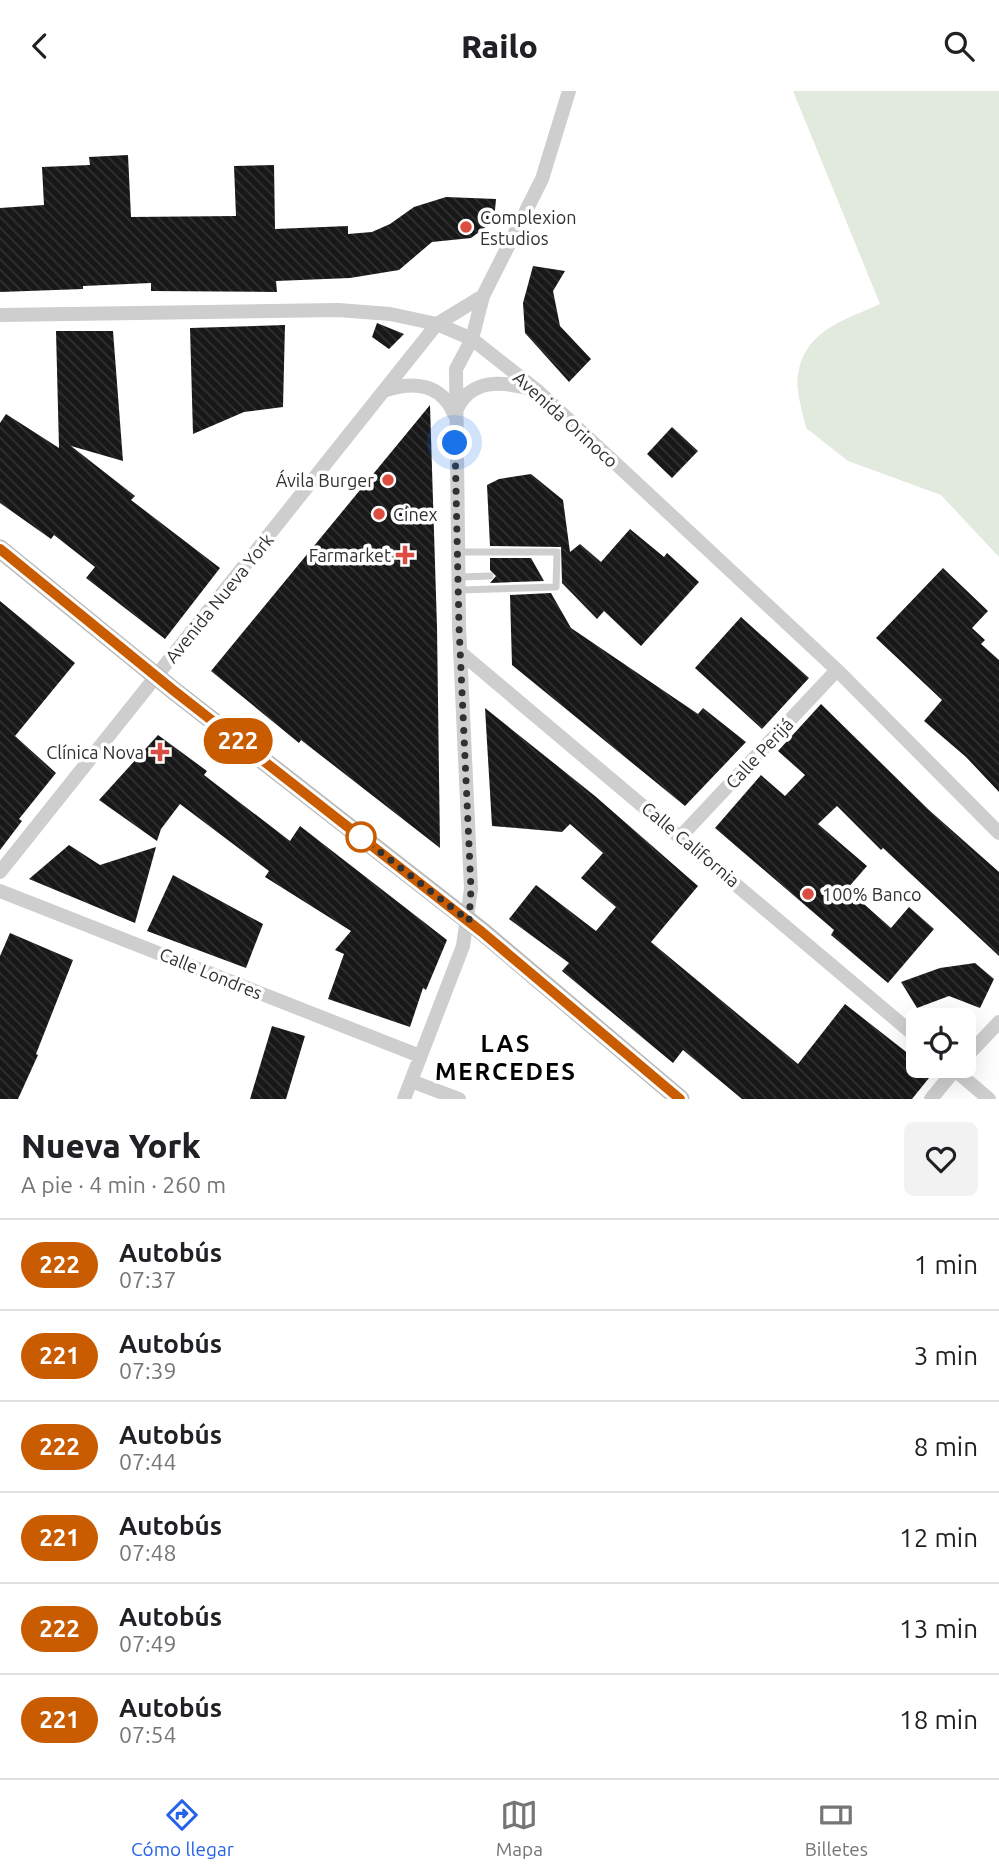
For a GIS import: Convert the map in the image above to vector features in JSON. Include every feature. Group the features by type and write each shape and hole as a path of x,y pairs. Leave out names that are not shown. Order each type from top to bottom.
{"street":[{"path":"404,1099 463,946 469,921 471,889 460,652 454,415 456,369 472,339 483,296 542,179 569,91"},
{"path":"437,324 483,296"},
{"name":"Avenida Orinoco","path":"0,315 338,310 390,314 437,324 472,339 539,392 837,670 999,833"},
{"name":"Avenida Nueva York","path":"0,872 437,324"},
{"path":"454,415 467,393 477,386 500,383 539,392"},
{"path":"384,391 411,384 432,388 446,401 454,415"},
{"path":"0,549 157,677 469,921 681,1099"},
{"name":"Calle California","path":"460,652 906,1028"},
{"name":"Calle Perijá","path":"681,836 837,670"},
{"name":"Calle Londres","path":"0,891 420,1056"},
{"path":"976,1046 999,1022"},
{"path":"931,1099 947,1078"},
{"path":"969,1078 989,1099"},
{"path":"411,1081 459,1099"}],"lane":[{"path":"458,552 557,552 556,587 458,583"},
{"path":"458,583 490,576"}],"shaded area":[{"path":"793,91 999,91 999,557 941,495 848,461 806,428 797,380 802,359 809,347 828,329 880,304"}],"building":[{"path":"128,155 131,217 236,216 234,166 274,165 275,229 348,226 348,234 372,232 390,224 414,207 446,197 496,199 494,221 471,238 432,242 399,270 350,278 276,281 277,292 151,291 151,283 0,292 0,208 44,205 42,167 90,165 89,157"},
{"path":"533,266 565,271 553,291 560,326 591,359 569,382 525,333 523,303"},
{"path":"377,323 404,334 389,349 372,337"},
{"path":"285,325 283,407 244,412 193,434 190,328"},
{"path":"56,331 113,331 123,461 71,446 135,496 131,500 220,568 165,639 86,578 95,567 54,535 51,539 0,503 0,423 6,414 59,448"},
{"path":"430,405 440,848 301,740 299,743 211,671"},
{"path":"672,427 698,451 672,478 647,454"},
{"path":"531,474 563,500 570,552 580,544 601,562 630,529 664,557 667,553 699,582 641,646 604,611 597,619 562,583 561,547 490,546 487,485 499,479"},
{"path":"490,558 531,558 544,581 490,583 496,576 490,570"},
{"path":"943,568 988,611 972,628 985,640 981,644 999,660 999,792 966,757 924,721 942,700 876,638"},
{"path":"551,593 571,628 698,714 703,708 746,742 685,806 512,665 510,595"},
{"path":"0,601 75,663 15,736 56,773 19,819 22,821 0,850"},
{"path":"741,617 809,678 762,729 695,668"},
{"path":"821,704 929,810 999,872 999,956 883,848 881,850 837,806 818,824 867,866 847,889 891,928 909,907 934,929 888,983 831,935 834,930 715,828 761,775 785,796 805,775 778,751"},
{"path":"485,708 595,796 698,886 651,942 798,1064 845,1004 906,1052 906,1078 929,1078 912,1099 742,1099 683,1050 673,1063 562,971 569,963 509,919 536,885 596,931 616,907 581,878 603,853 570,824 562,832 492,826"},
{"path":"158,735 207,771 204,775 290,841 300,826 447,940 426,990 423,988 410,1027 328,999 344,954 335,950 351,931 265,877 269,871 180,804 161,829 157,841 99,800"},
{"path":"69,845 100,865 156,847 135,923 29,879"},
{"path":"173,875 263,924 246,968 147,931"},
{"path":"10,933 73,960 36,1054 38,1055 18,1099 0,1099 0,956"},
{"path":"975,963 994,979 980,1008 949,996 917,1008 901,982 940,968"},
{"path":"272,1026 305,1036 286,1099 250,1099"}],"bus line":[{"name":"222","path":"0,549 173,690 482,932 680,1099"}],"place":[{"name":"Complexion Estudios","path":"466,227"},
{"name":"Ávila Burger","path":"388,480"},
{"name":"Cinex","path":"379,514"},
{"name":"Farmarket","path":"405,555"},
{"name":"Clínica Nova","path":"160,752"},
{"name":"100% Banco","path":"808,894"}],"district":[{"name":"LAS MERCEDES","path":"506,1057"}],"route":[{"path":"361,837 469,921 471,889 459,626 455,443"}]}
